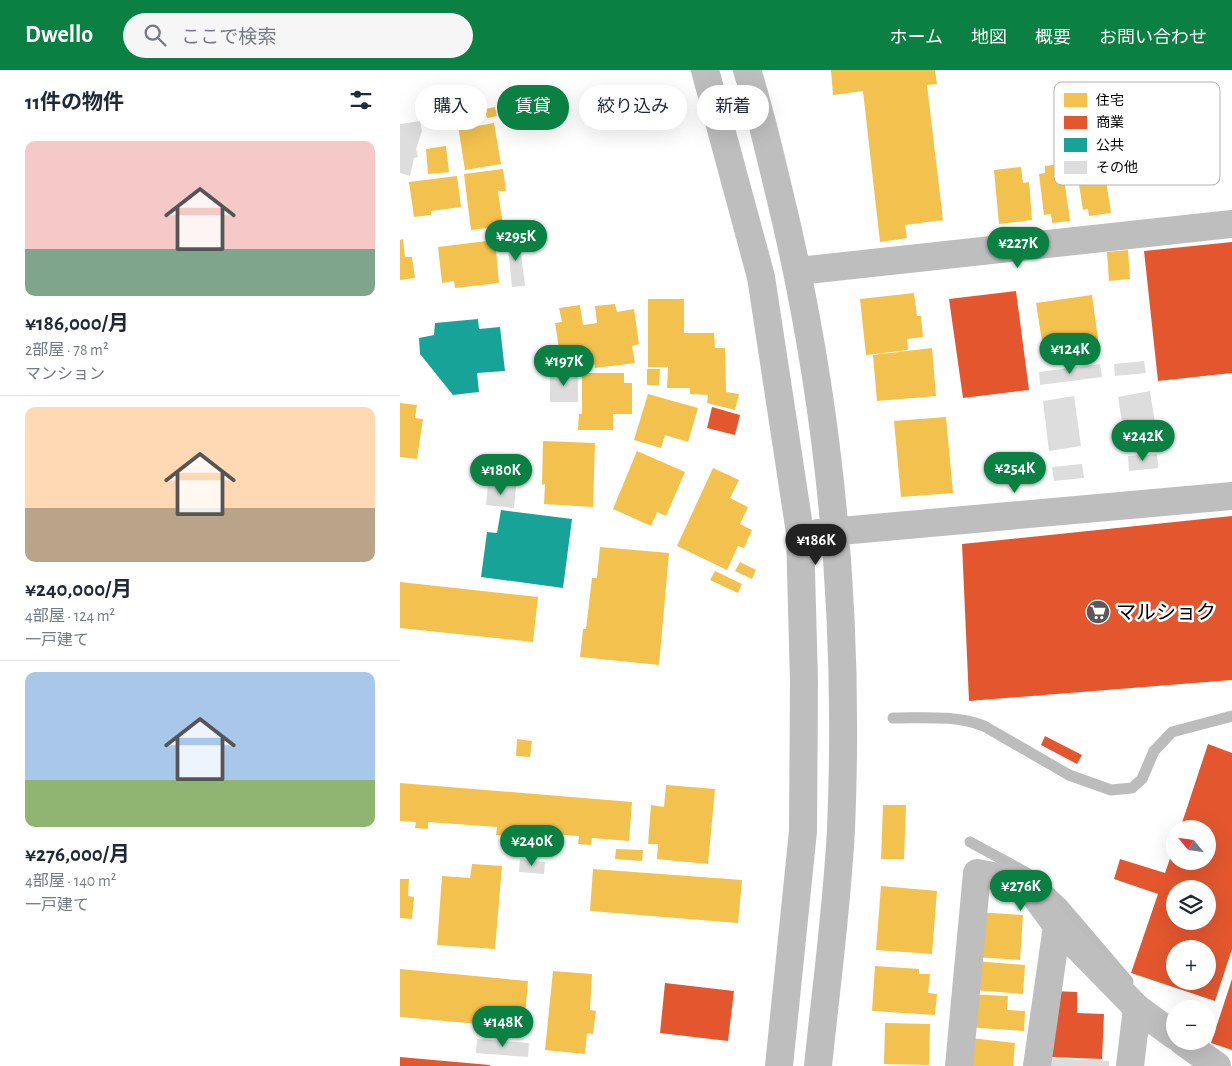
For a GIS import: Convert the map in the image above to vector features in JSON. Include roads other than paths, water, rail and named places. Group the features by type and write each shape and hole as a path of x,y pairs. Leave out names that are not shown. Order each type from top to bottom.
{"street":[{"path":"705,70 761,277 800,533 804,682 803,831 779,1066"},
{"path":"747,70 757,100 798,271 818,390 836,532 842,680 841,830 818,1066"},
{"path":"798,271 1232,224"},
{"path":"800,533 836,532 1232,496"},
{"path":"959,1066 977,873 1025,882 1057,926 1137,1008 1166,1029"},
{"path":"1037,1066 1057,926"},
{"path":"1130,1066 1137,1008"},
{"path":"1195,1050 1217,1066"}],"waterway":[{"path":"893,718 951,719 973,722 984,726 1069,775 1111,790 1132,788 1142,779 1154,751 1172,732 1232,716"},
{"path":"970,842 1027,873"},
{"path":"1040,883 1063,905 1128,981"}],"place":[{"name":"マルショク","path":"1098,612"}]}
